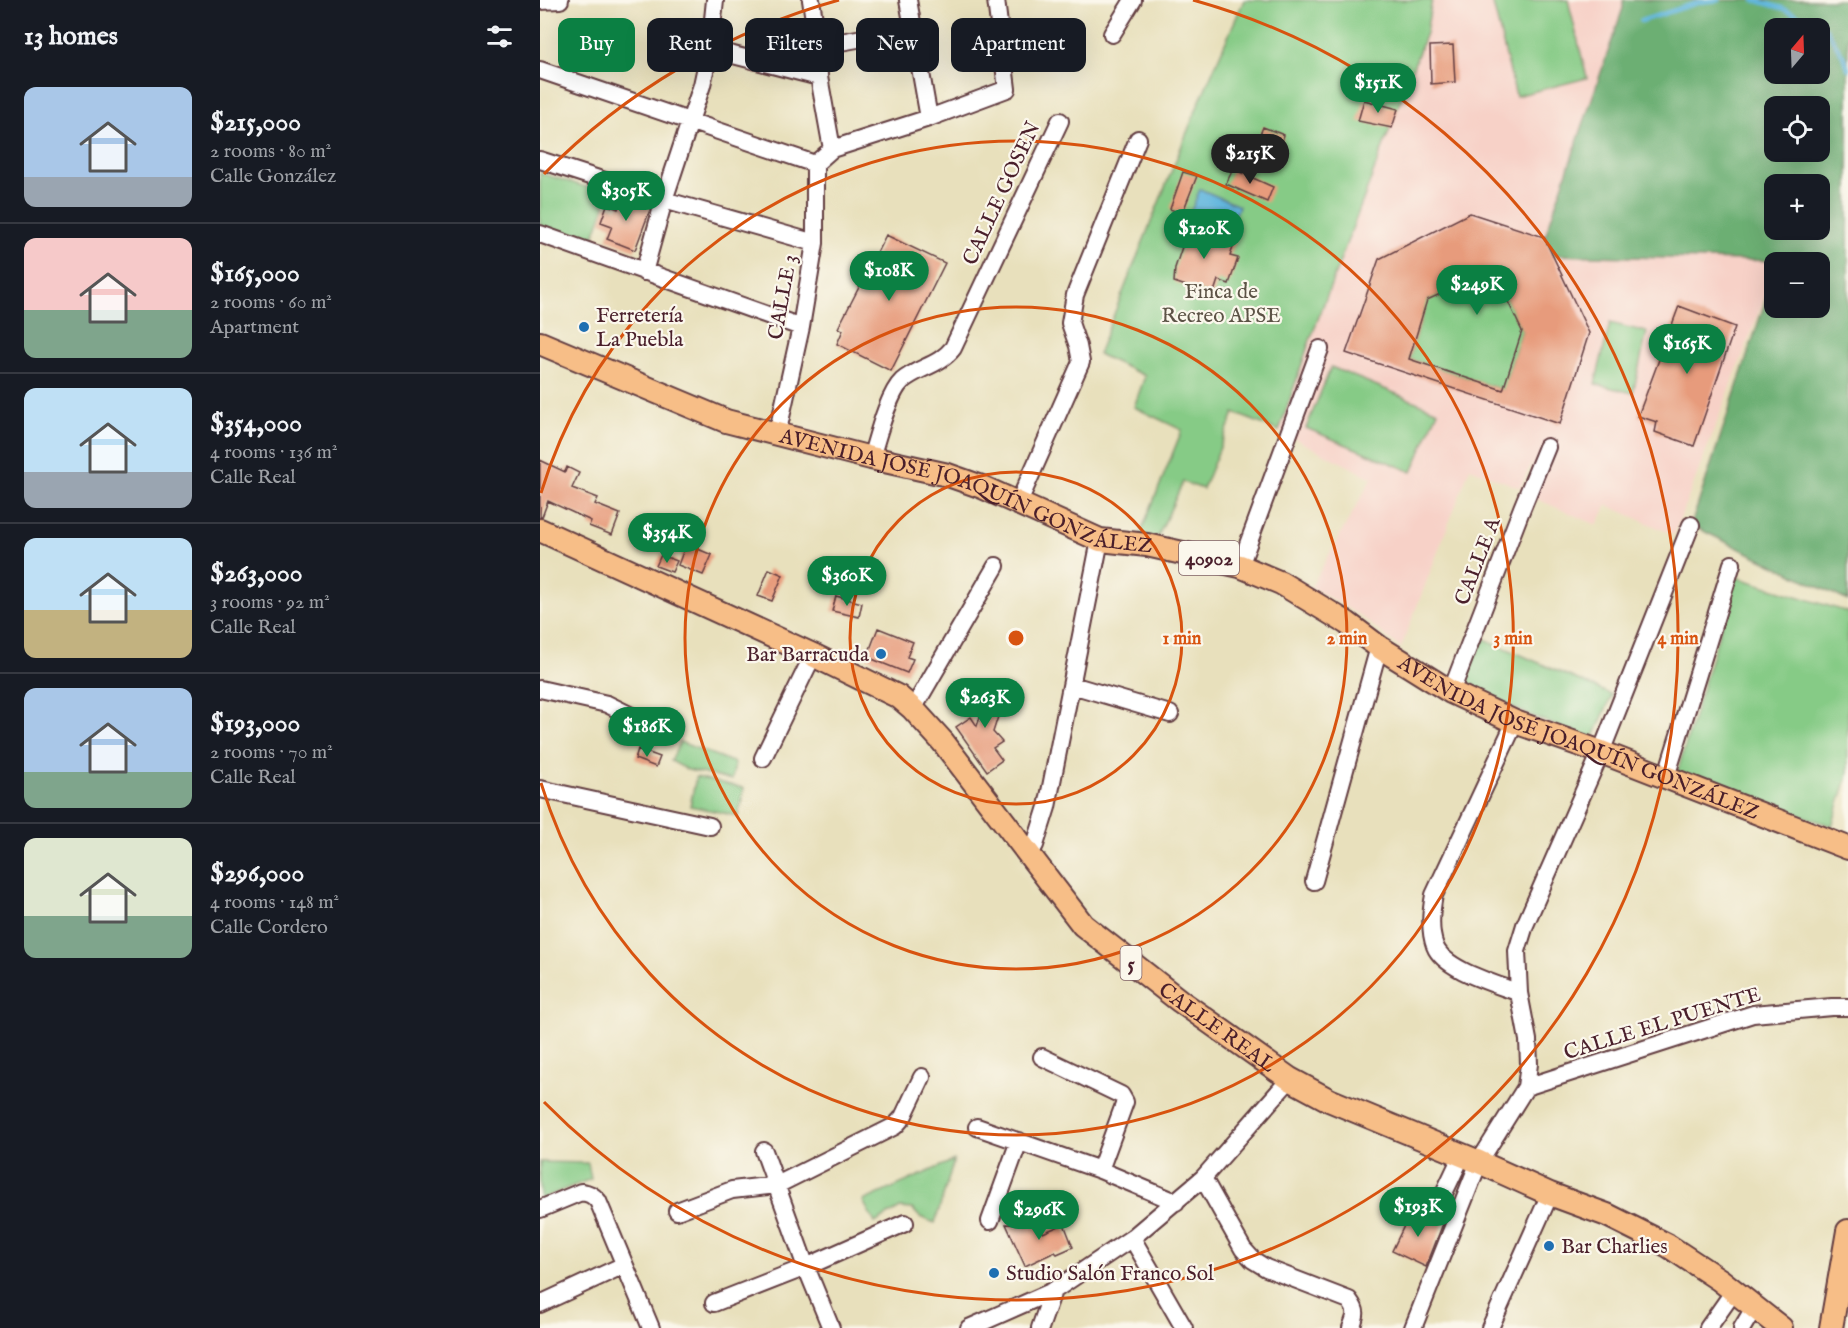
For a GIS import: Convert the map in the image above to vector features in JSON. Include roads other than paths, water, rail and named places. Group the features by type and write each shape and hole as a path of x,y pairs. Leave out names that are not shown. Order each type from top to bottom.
{"main road":[{"name":"AVENIDA JOSÉ JOAQUÍN GONZÁLEZ","path":"540,343 726,421 948,476 982,487 1100,540 1147,545 1240,566 1290,589 1347,623 1379,647 1451,692 1515,722 1601,752 1848,848"},
{"name":"CALLE REAL","path":"540,530 898,697 913,709 943,742 1083,925 1180,1001 1290,1079 1329,1100 1470,1158 1550,1194 1606,1215 1667,1245 1720,1280 1781,1328"},
{"path":"1831,1328 1848,1231"}],"street":[{"path":"540,1 560,0"},
{"path":"713,18 715,0"},
{"path":"811,0 814,18"},
{"path":"908,0 929,118"},
{"path":"540,70 815,164 832,149 929,118 1007,89 996,0"},
{"path":"1112,34 1132,0"},
{"path":"733,54 819,77"},
{"path":"644,272 664,200 705,72"},
{"path":"819,72 832,149"},
{"name":"CALLE GOSEN","path":"871,458 893,393 903,381 945,358 953,348 1060,121"},
{"path":"1018,504 1081,362 1070,323 1075,295 1138,139"},
{"path":"540,160 664,200 815,243"},
{"name":"CALLE 3","path":"777,435 801,327 815,243 815,164"},
{"path":"540,234 801,327"},
{"path":"1240,566 1320,350"},
{"name":"CALLE A","path":"1451,692 1547,447"},
{"path":"1434,1214 1470,1158 1526,1088 1529,1064 1528,1040 1520,993 1517,951 1525,925 1601,752 1691,525"},
{"path":"1029,856 1035,845 1047,807 1100,540"},
{"path":"1665,777 1732,564"},
{"path":"913,709 996,566"},
{"path":"1314,881 1379,647"},
{"path":"764,758 813,656"},
{"path":"1072,685 1170,714"},
{"path":"540,689 606,704 668,734"},
{"path":"1515,722 1434,895 1431,911 1435,948 1443,958 1454,966 1520,993"},
{"path":"540,789 710,826"},
{"name":"CALLE EL PUENTE","path":"1526,1088 1753,1014 1832,1006 1848,1007"},
{"path":"1042,1057 1121,1095 1125,1102 1100,1170"},
{"path":"677,1211 732,1190 777,1185 895,1126 903,1117 922,1077"},
{"path":"969,1328 1053,1291 1132,1238 1203,1178 1290,1079"},
{"path":"977,1127 1100,1170 1176,1202"},
{"path":"990,1221 1019,1141"},
{"path":"764,1151 831,1328"},
{"path":"1413,1328 1470,1158"},
{"path":"1203,1178 1243,1249 1253,1260 1266,1268 1348,1300 1354,1307 1356,1316 1351,1328"},
{"path":"540,1209 581,1192 587,1193 598,1201 651,1328"},
{"path":"1490,1328 1550,1194"},
{"path":"714,1304 806,1267 905,1223"},
{"path":"1132,1238 1184,1328"},
{"path":"540,1304 624,1265"},
{"path":"1040,1328 1053,1291"},
{"path":"1708,1328 1734,1291"},
{"path":"1742,1328 1754,1308"}],"water":[{"path":"1200,189 1239,206 1230,228 1191,211"}],"waterway":[{"path":"1641,21 1700,2 1719,0"},
{"path":"1754,0 1782,8 1826,29 1845,59 1848,69"}],"place":[{"name":"Ferretería La Puebla","path":"584,327"},
{"name":"Bar Barracuda","path":"881,654"},
{"name":"Bar Charlies","path":"1549,1246"},
{"name":"Studio Salón Franco Sol","path":"994,1273"}],"park label":[{"name":"Finca de Recreo APSE","path":"1221,303"}]}
